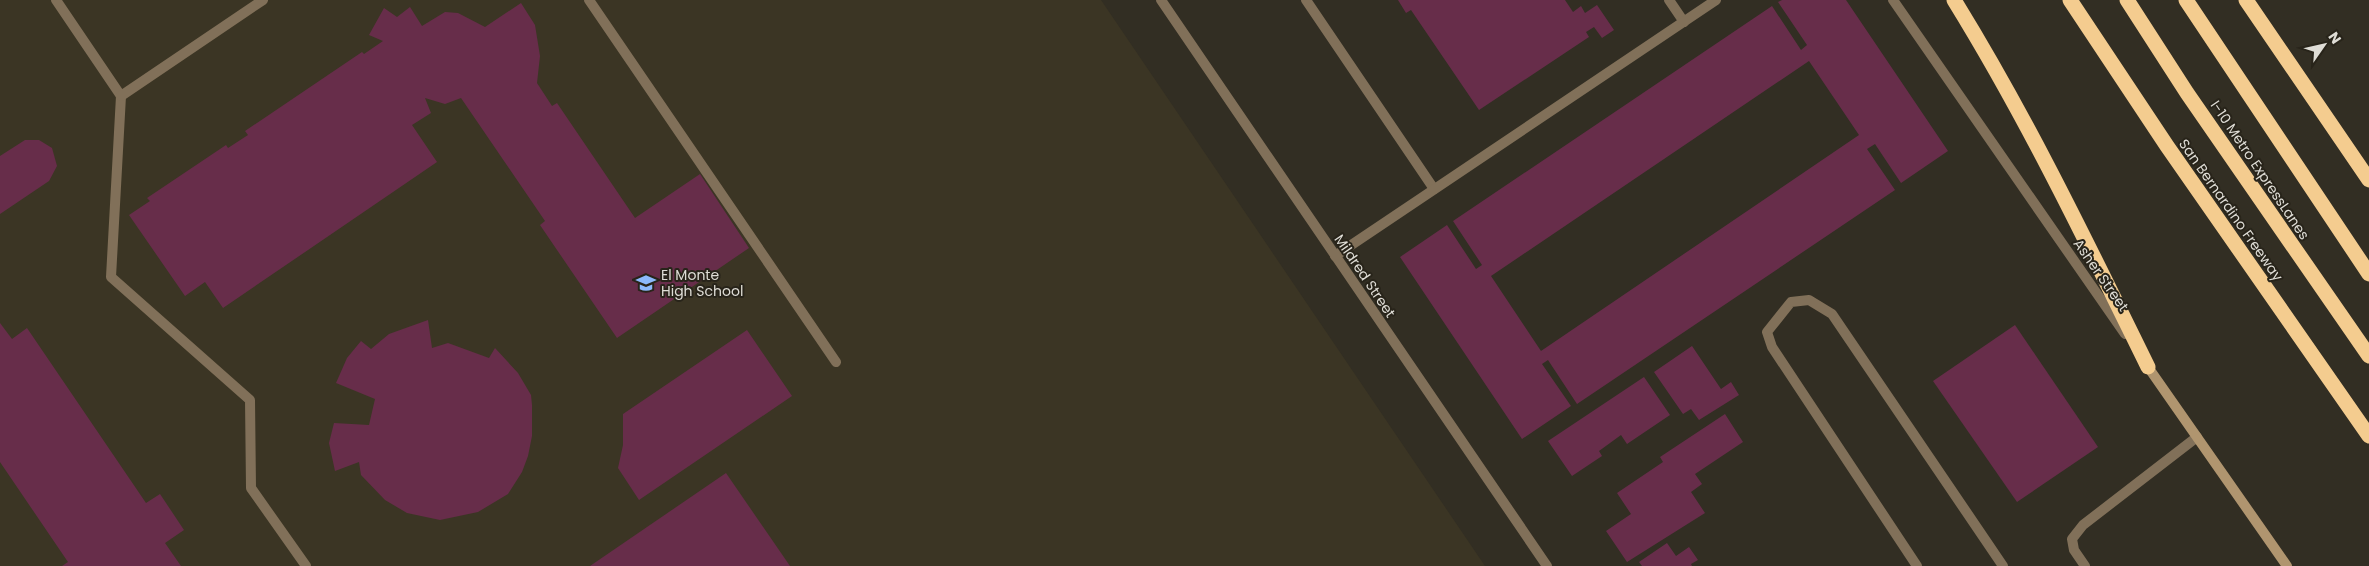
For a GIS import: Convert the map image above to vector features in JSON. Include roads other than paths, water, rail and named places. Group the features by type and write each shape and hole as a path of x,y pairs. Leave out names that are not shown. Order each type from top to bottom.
{"highway":[{"path":"1954,0 1984,48 2049,168 2148,366"},
{"name":"San Bernardino Freeway","path":"2070,0 2167,146 2369,436"},
{"name":"I-10 Metro ExpressLanes","path":"2127,0 2230,156 2369,356"},
{"path":"2186,0 2369,274"},
{"path":"2246,0 2368,178"}],"main road":[{"name":"Asher Street","path":"2148,366 2286,566"}],"street":[{"path":"56,0 122,96 111,277 250,400 251,488 306,566"},
{"path":"122,96 263,0"},
{"path":"589,0 836,362"},
{"name":"Mildred Street","path":"1161,0 1547,566"},
{"path":"1306,0 1434,189"},
{"path":"1669,0 1684,22"},
{"path":"1335,256 1716,0"},
{"name":"Asher Street","path":"1893,0 2148,366"},
{"path":"1917,566 1772,347 1767,332 1791,302 1809,300 1832,314 2003,566"},
{"path":"2085,566 2074,550 2072,538 2083,525 2198,437"}],"place":[{"name":"El Monte High School","path":"646,283"}]}
